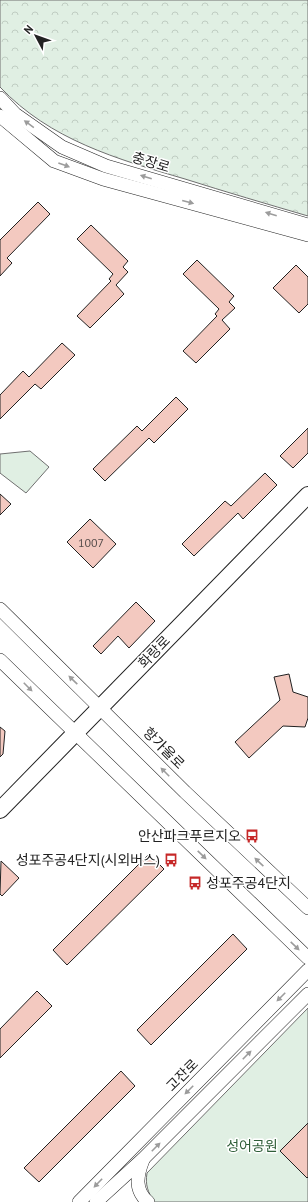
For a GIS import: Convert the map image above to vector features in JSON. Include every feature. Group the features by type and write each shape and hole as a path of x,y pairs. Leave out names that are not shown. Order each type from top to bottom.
{"main road":[{"name":"화랑로","path":"0,810 308,495"}],"street":[{"name":"충장로","path":"0,98 15,114 62,147 106,166 308,226"},
{"name":"충장로","path":"0,116 54,162 103,179 308,235"},
{"name":"항가울로","path":"0,609 101,707 185,792 308,908"},
{"path":"0,660 308,958"},
{"name":"고잔로","path":"79,1202 308,970"},
{"path":"96,1202 143,1159 308,994"},
{"path":"143,1159 137,1182 140,1191 148,1202"}],"green space":[{"path":"0,0 308,0 308,216 134,164 86,145 40,121 0,87"},
{"path":"30,451 49,467 26,493 0,473 0,454"},
{"name":"성어공원","path":"308,1008 308,1202 154,1202 150,1195 146,1181 147,1173"}],"building":[{"path":"38,202 50,214 7,258 12,263 0,276 0,240"},
{"path":"91,225 128,261 123,267 128,272 116,285 124,294 90,328 77,316 111,281 109,279 113,274 77,239"},
{"path":"197,260 234,296 229,302 235,308 222,320 230,329 196,363 183,351 217,316 215,314 219,309 183,274"},
{"path":"296,265 308,277 308,304 299,313 273,288"},
{"path":"62,343 75,355 41,389 35,384 0,419 0,395 23,371 29,377"},
{"path":"176,397 188,409 154,443 149,438 105,481 93,469 137,426 142,431"},
{"path":"308,428 308,453 293,468 280,456"},
{"path":"265,473 277,485 243,519 238,513 194,556 182,544 225,501 231,506"},
{"path":"0,494 11,504 0,515"},
{"path":"90,519 116,544 93,568 67,542"},
{"path":"136,602 155,621 129,648 118,636 101,654 93,646"},
{"path":"289,674 293,692 308,697 308,718 305,727 283,726 249,758 235,742 280,700 274,677"},
{"path":"0,727 5,731 3,754 0,757"},
{"path":"149,854 164,869 67,965 53,950"},
{"path":"1,861 19,878 2,896 0,894"},
{"path":"233,934 247,949 151,1045 137,1030"},
{"path":"37,991 52,1006 0,1058 0,1029"},
{"path":"121,1071 135,1086 39,1182 24,1168"},
{"path":"308,1123 308,1177 307,1178 280,1151"}],"place":[{"name":"안산파크푸르지오","path":"252,836"},
{"name":"성포주공4단지(시외버스)","path":"171,860"},
{"name":"성포주공4단지","path":"195,883"}]}
